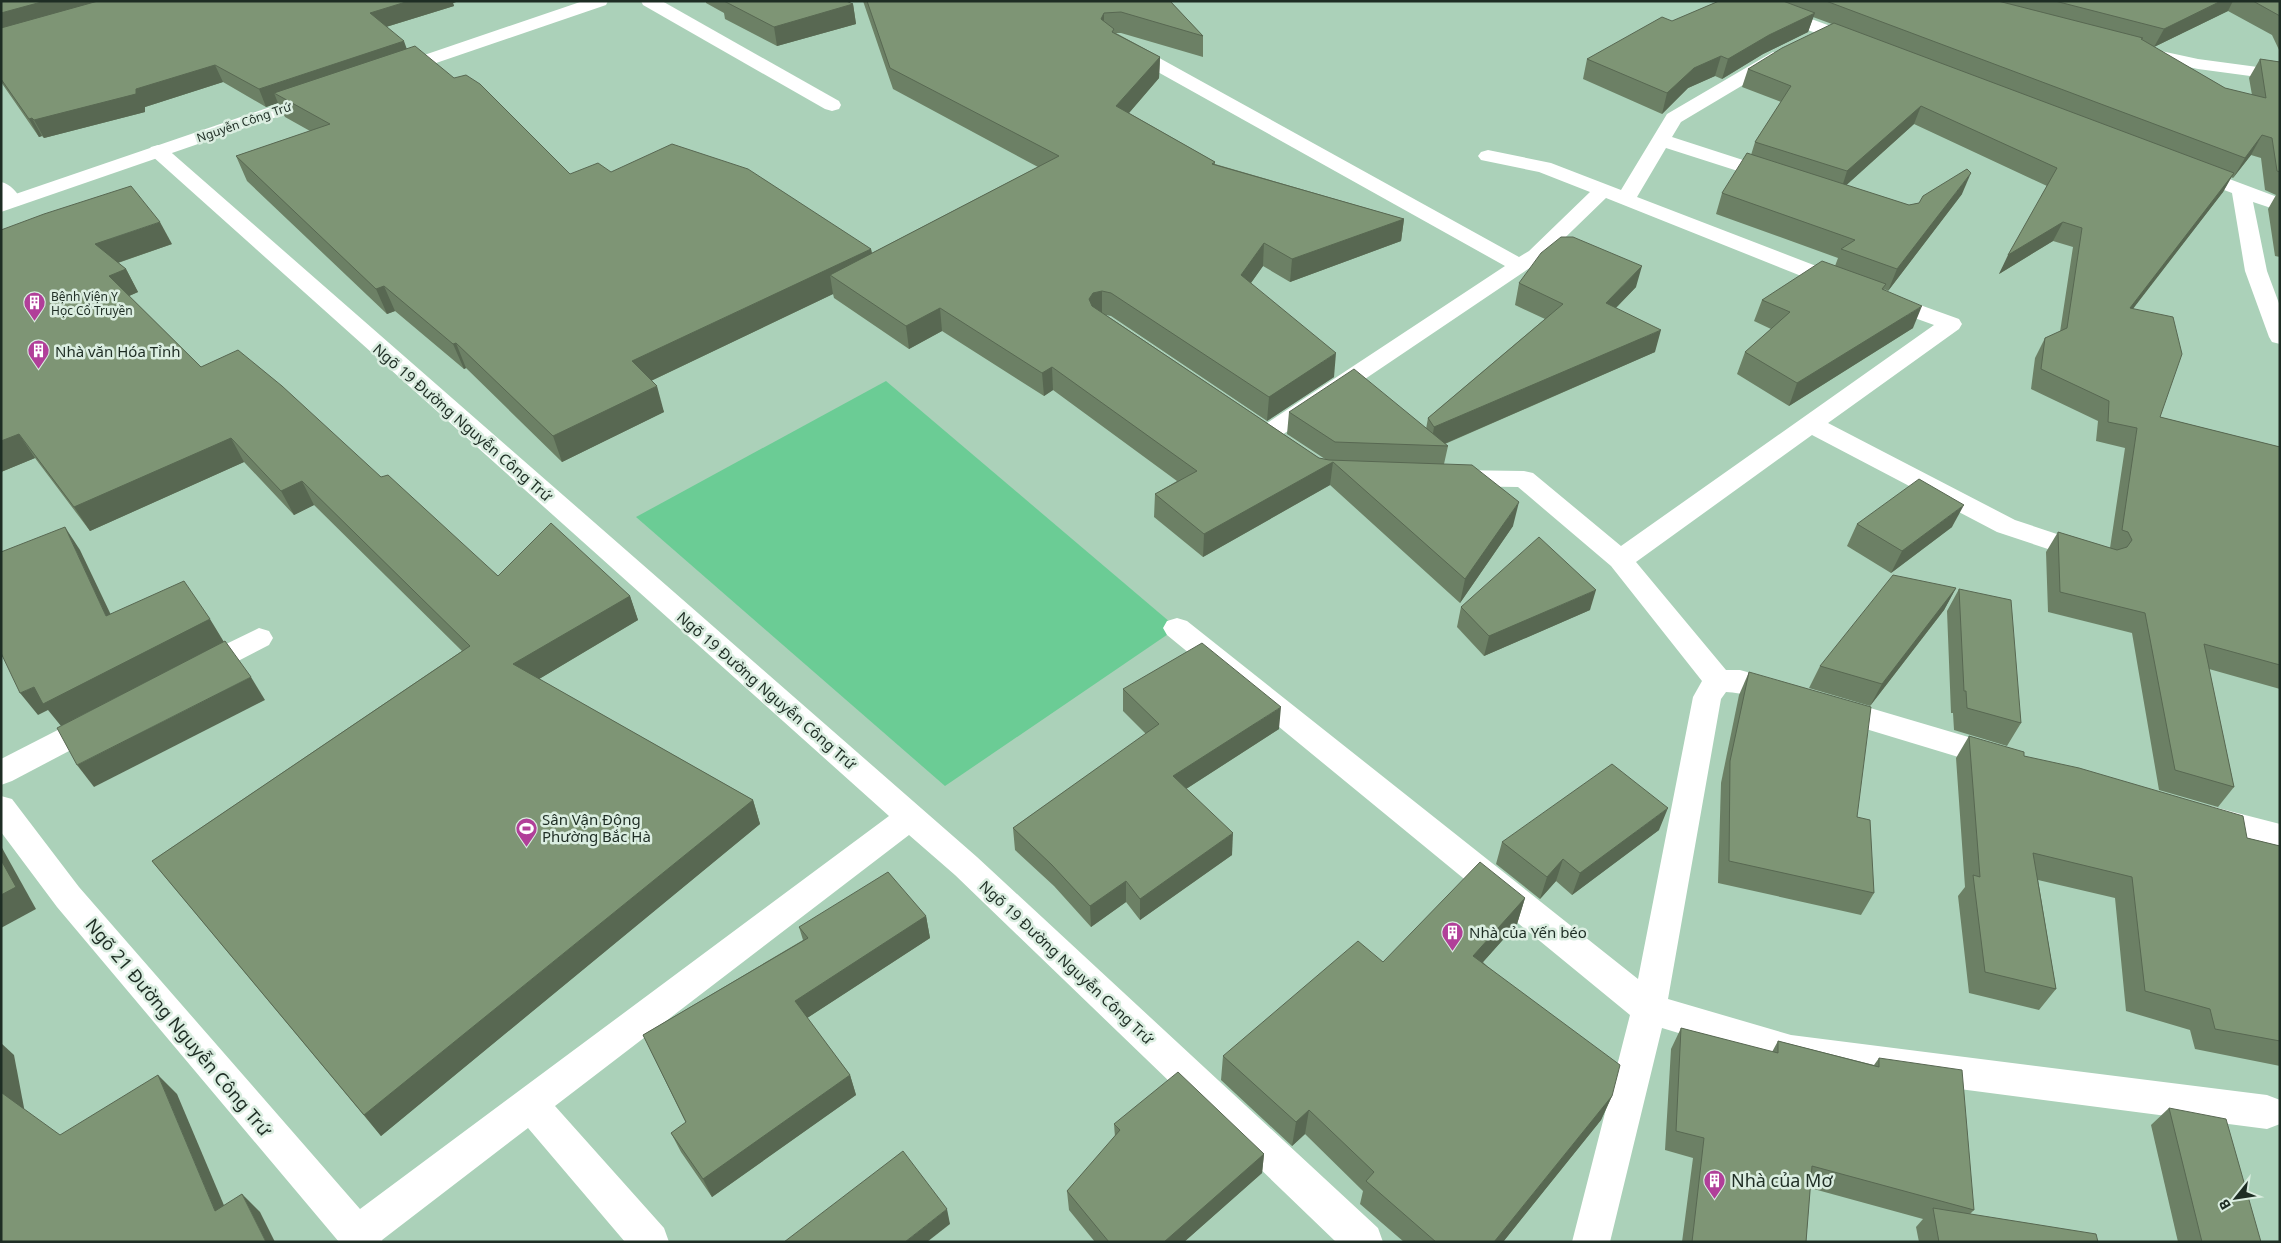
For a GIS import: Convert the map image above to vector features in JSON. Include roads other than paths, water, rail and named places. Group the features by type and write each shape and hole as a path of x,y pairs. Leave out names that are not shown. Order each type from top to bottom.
{"street":[{"path":"374,78 600,1"},
{"path":"649,1 832,104"},
{"path":"1746,1 1875,49"},
{"path":"1626,199 1674,118 1770,60 1829,32"},
{"path":"1112,39 1520,266"},
{"path":"2126,48 2198,64 2280,75"},
{"name":"Nguyễn Công Trứ","path":"5,198 158,151 336,91"},
{"path":"1661,140 1792,182"},
{"name":"Ngõ 19 Đường Nguyễn Công Trứ","path":"158,151 974,873 1364,1242"},
{"path":"1488,156 1544,167 1951,324 1620,560"},
{"path":"2177,165 2280,205"},
{"path":"1289,449 1259,428 1536,255 1602,190"},
{"path":"2241,190 2256,271 2280,337"},
{"path":"1810,424 2006,526 2106,559"},
{"path":"1425,478 1524,479 1620,560 1718,681"},
{"path":"1177,628 1649,1009 1791,1051 2267,1112"},
{"path":"173,683 259,638"},
{"path":"1718,681 1740,681 2028,765"},
{"path":"1591,1242 1649,1009 1707,697 1718,681"},
{"path":"1,773 122,710"},
{"name":"Ngõ 21 Đường Nguyễn Công Trứ","path":"1,808 68,897 360,1238"},
{"path":"2181,810 2280,837"},
{"path":"360,1238 530,1104 910,817"},
{"path":"530,1104 650,1242"}],"place":[{"name":"Bệnh Viện Y Học Cổ Truyền","path":"35,322"},
{"name":"Nhà văn Hóa Tỉnh","path":"39,370"},
{"name":"Sân Vận Động Phường Bắc Hà","path":"526,847"},
{"name":"Nhà của Yến béo","path":"1453,951"},
{"name":"Nhà của Mơ","path":"1715,1199"}]}
